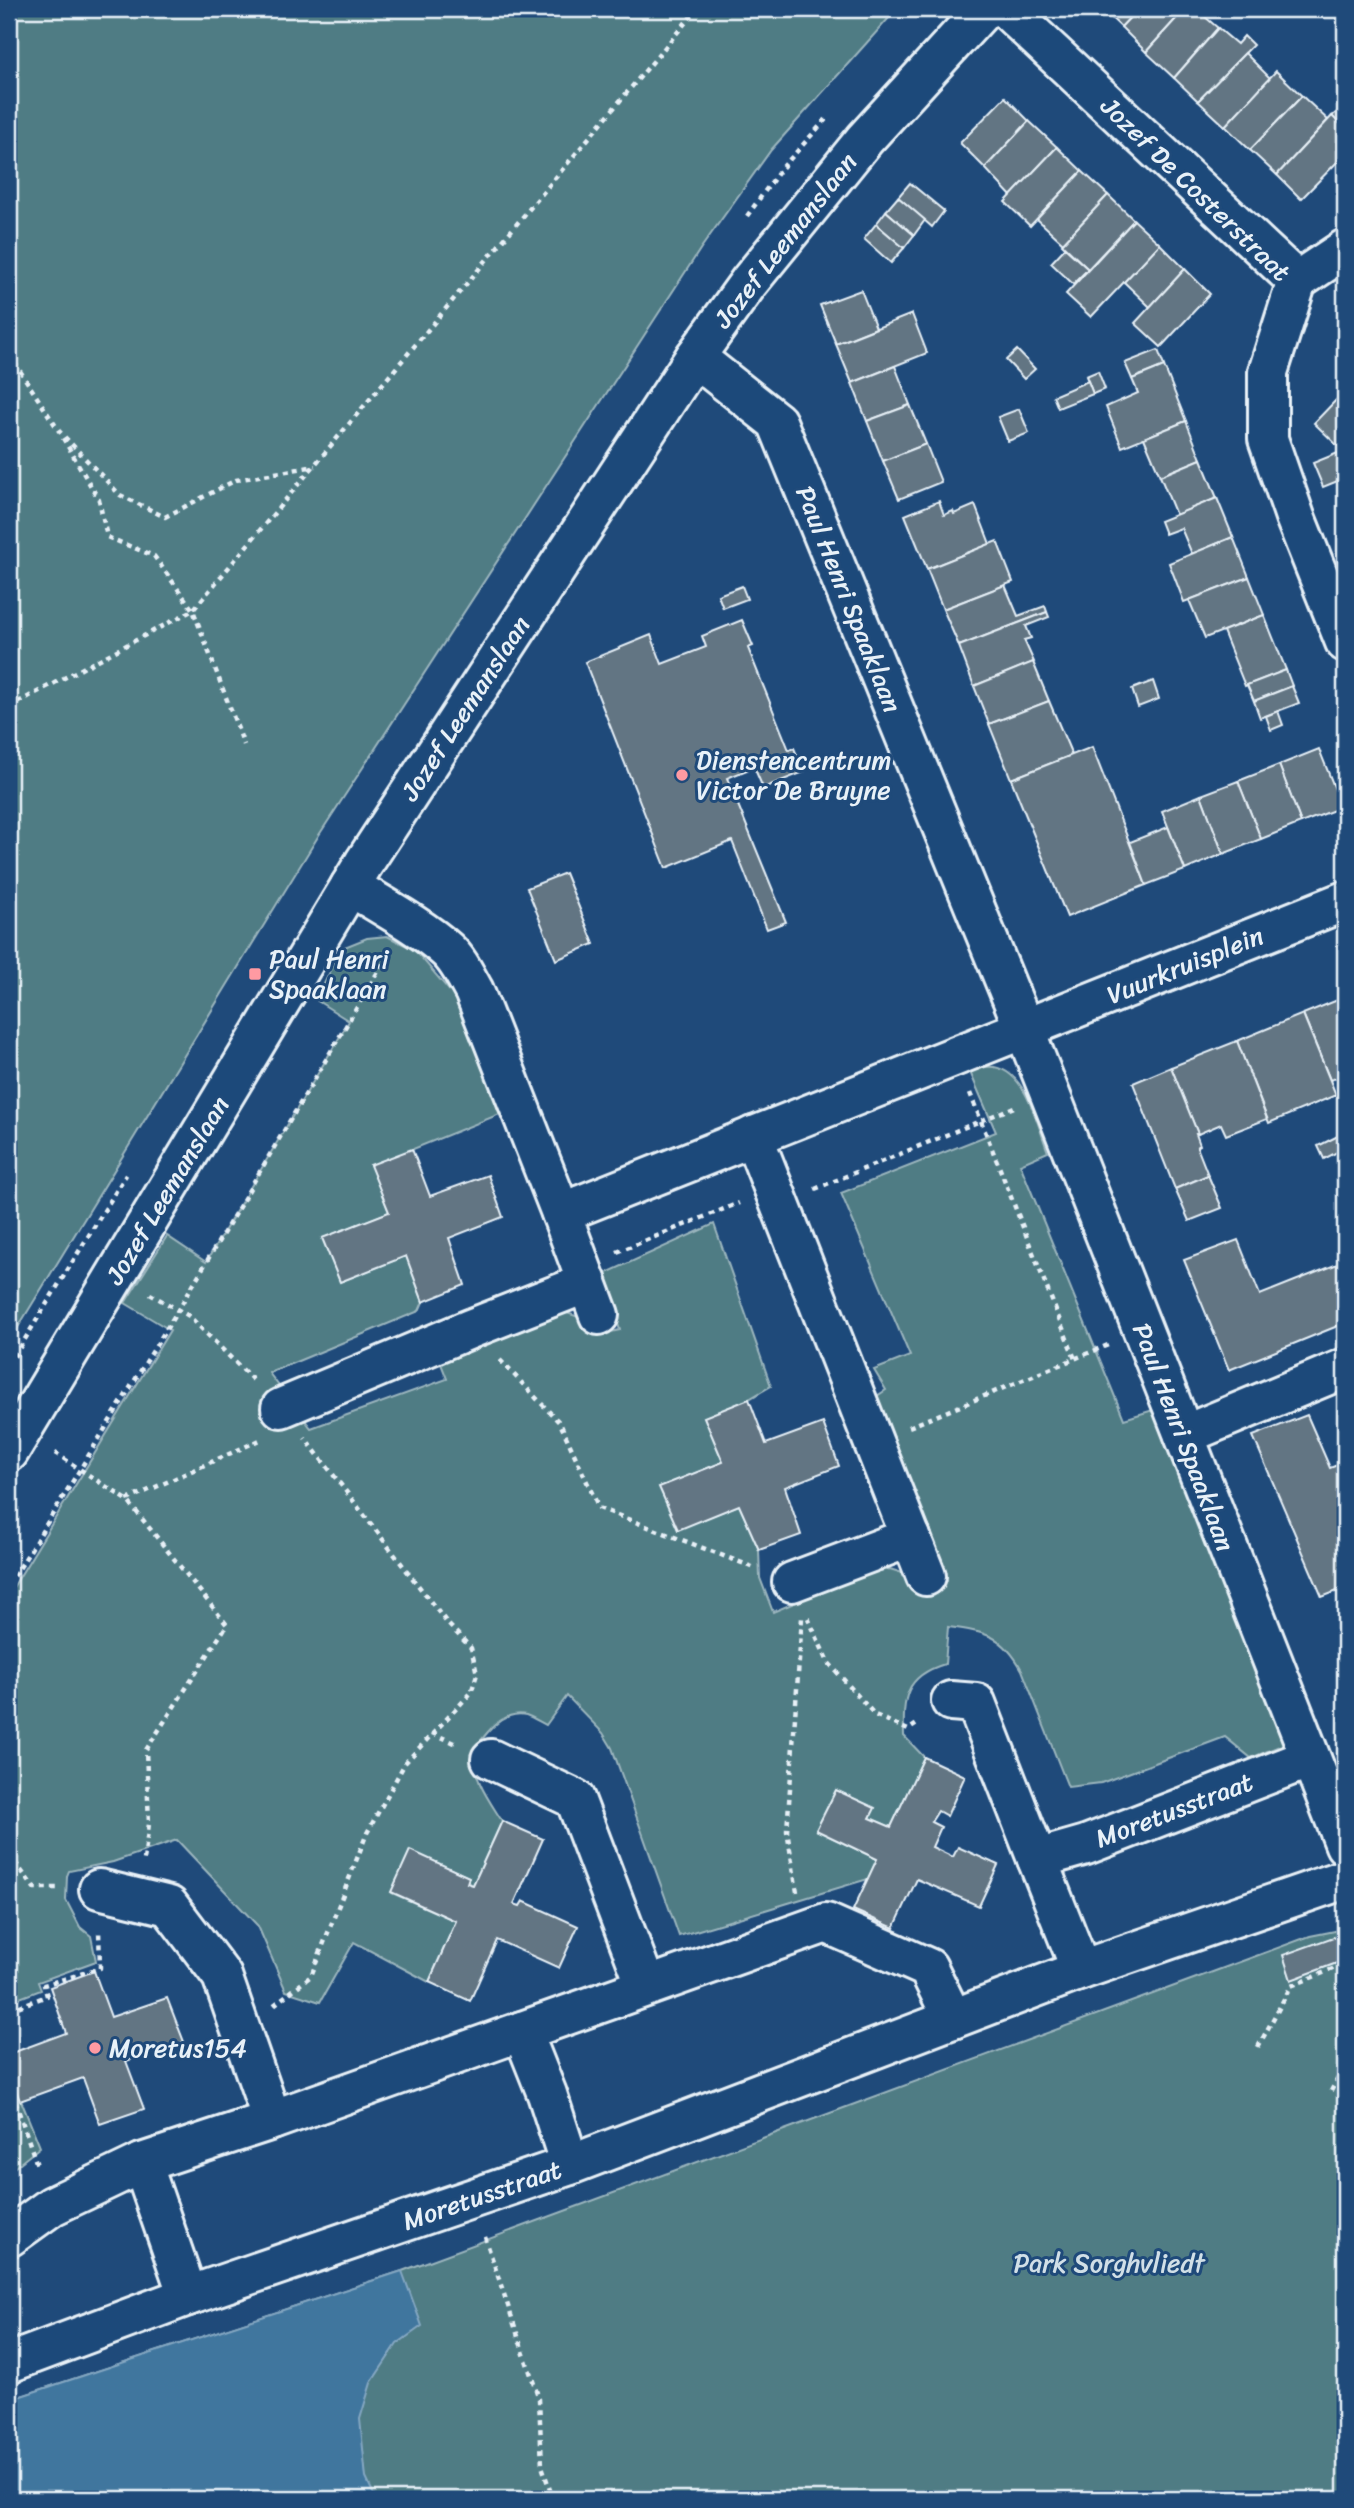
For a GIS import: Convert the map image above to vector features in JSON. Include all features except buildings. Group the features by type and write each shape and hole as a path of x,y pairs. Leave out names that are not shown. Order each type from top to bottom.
{"street":[{"name":"Jozef Leemanslaan","path":"15,1442 350,886 695,357 749,282 865,139 984,9"},
{"name":"Jozef De Costerstraat","path":"1006,9 1297,281 1268,372 1268,439 1295,517 1345,642"},
{"path":"1297,281 1345,249"},
{"name":"Paul Henri Spaaklaan","path":"695,357 777,422 1024,1028 1345,1845"},
{"path":"281,1408 470,1329 593,1299 474,991 462,969 447,950 350,886"},
{"name":"Vuurkruisplein","path":"1024,1028 1345,901"},
{"path":"561,1213 1024,1028"},
{"path":"753,1136 926,1576"},
{"path":"1184,1435 1345,1368"},
{"path":"792,1583 911,1537"},
{"path":"951,1701 976,1703 1081,1970"},
{"name":"Moretusstraat","path":"1037,1859 1086,1845 1310,1758"},
{"path":"491,1759 575,1799 646,1986"},
{"name":"Moretusstraat","path":"9,2363 188,2296 570,2165 1081,1970 1345,1879"},
{"path":"99,1889 169,1906 222,1976 272,2120"},
{"path":"9,2237 52,2206 142,2163 272,2120 826,1923 928,1968 953,2019"},
{"path":"522,2031 547,2094 570,2165"},
{"path":"142,2163 188,2296"}],"path":[{"path":"9,707 192,610 316,466 697,9"},
{"path":"9,354 59,431 99,500 107,537 154,556 192,610 244,745"},
{"path":"59,431 120,495 165,517 236,480 316,466"},
{"path":"9,1585 178,1310 407,922"},
{"path":"955,1056 1074,1359"},
{"path":"116,1274 189,1316 281,1408 447,1623 471,1648 477,1674 471,1693 405,1763 367,1833 311,1976 280,2002 238,2023"},
{"path":"470,1329 560,1423 598,1508 792,1583"},
{"path":"873,1442 1143,1331"},
{"path":"127,1500 286,1428 281,1408"},
{"path":"15,1442 80,1469 127,1500 228,1625 146,1750 149,1824 139,1899"},
{"path":"804,1931 787,1831 803,1607 828,1662 875,1715 908,1730 951,1701"},
{"path":"9,1854 34,1888 99,1889 100,1968 44,1985 47,1996 9,2010"},
{"path":"1258,2047 1291,1986 1345,1965"},
{"path":"1331,2091 1345,2065"},
{"path":"9,2083 52,2206"},
{"path":"473,2199 502,2294 539,2399 542,2466 553,2499"}],"green space":[{"path":"9,9 897,9 771,150 701,248 319,835 9,1342"},
{"path":"387,936 415,950 454,996 500,1114 371,1166 389,1212 323,1238 340,1282 406,1256 423,1302 419,1311 269,1373 311,1428 447,1379 440,1361 564,1312 585,1319 598,1335 620,1330 602,1275 714,1224 771,1386 749,1399 705,1417 723,1462 660,1487 678,1529 739,1505 759,1550 760,1578 773,1612 863,1574 890,1569 912,1576 923,1592 947,1581 877,1396 886,1390 874,1370 910,1356 841,1193 996,1132 970,1072 984,1067 999,1068 1011,1075 1020,1085 1039,1126 1048,1152 1020,1164 1124,1419 1153,1410 1164,1415 1287,1732 1282,1745 1251,1758 1225,1737 1101,1783 1068,1787 1015,1658 992,1637 948,1627 945,1664 921,1675 914,1682 906,1700 904,1736 924,1757 891,1827 870,1818 874,1808 836,1790 816,1830 877,1859 868,1879 679,1936 612,1748 603,1733 567,1696 546,1725 526,1715 509,1716 495,1725 473,1751 479,1780 502,1821 473,1885 467,1883 469,1877 410,1851 392,1893 456,1921 429,1982 354,1942 320,2002 286,1991 258,1926 177,1840 113,1862 69,1871 66,1900 80,1927 91,1936 96,1961 38,1982 41,1990 9,2002 9,1594 170,1330 125,1303 167,1236 206,1262 349,1021 316,1000 342,948 367,938"},
{"name":"Park Sorghvliedt","path":"1345,1929 1345,2499 9,2499 9,2400 402,2271 1310,1936"},
{"path":"9,2071 40,2147 9,2172"}],"water":[{"path":"402,2271 422,2326 397,2344 371,2383 360,2419 366,2478 376,2499 9,2499 9,2400"}],"place":[{"name":"Dienstencentrum Victor De Bruyne","path":"682,775"},
{"name":"Paul Henri Spaaklaan","path":"255,974"},
{"name":"Moretus154","path":"95,2048"}]}
